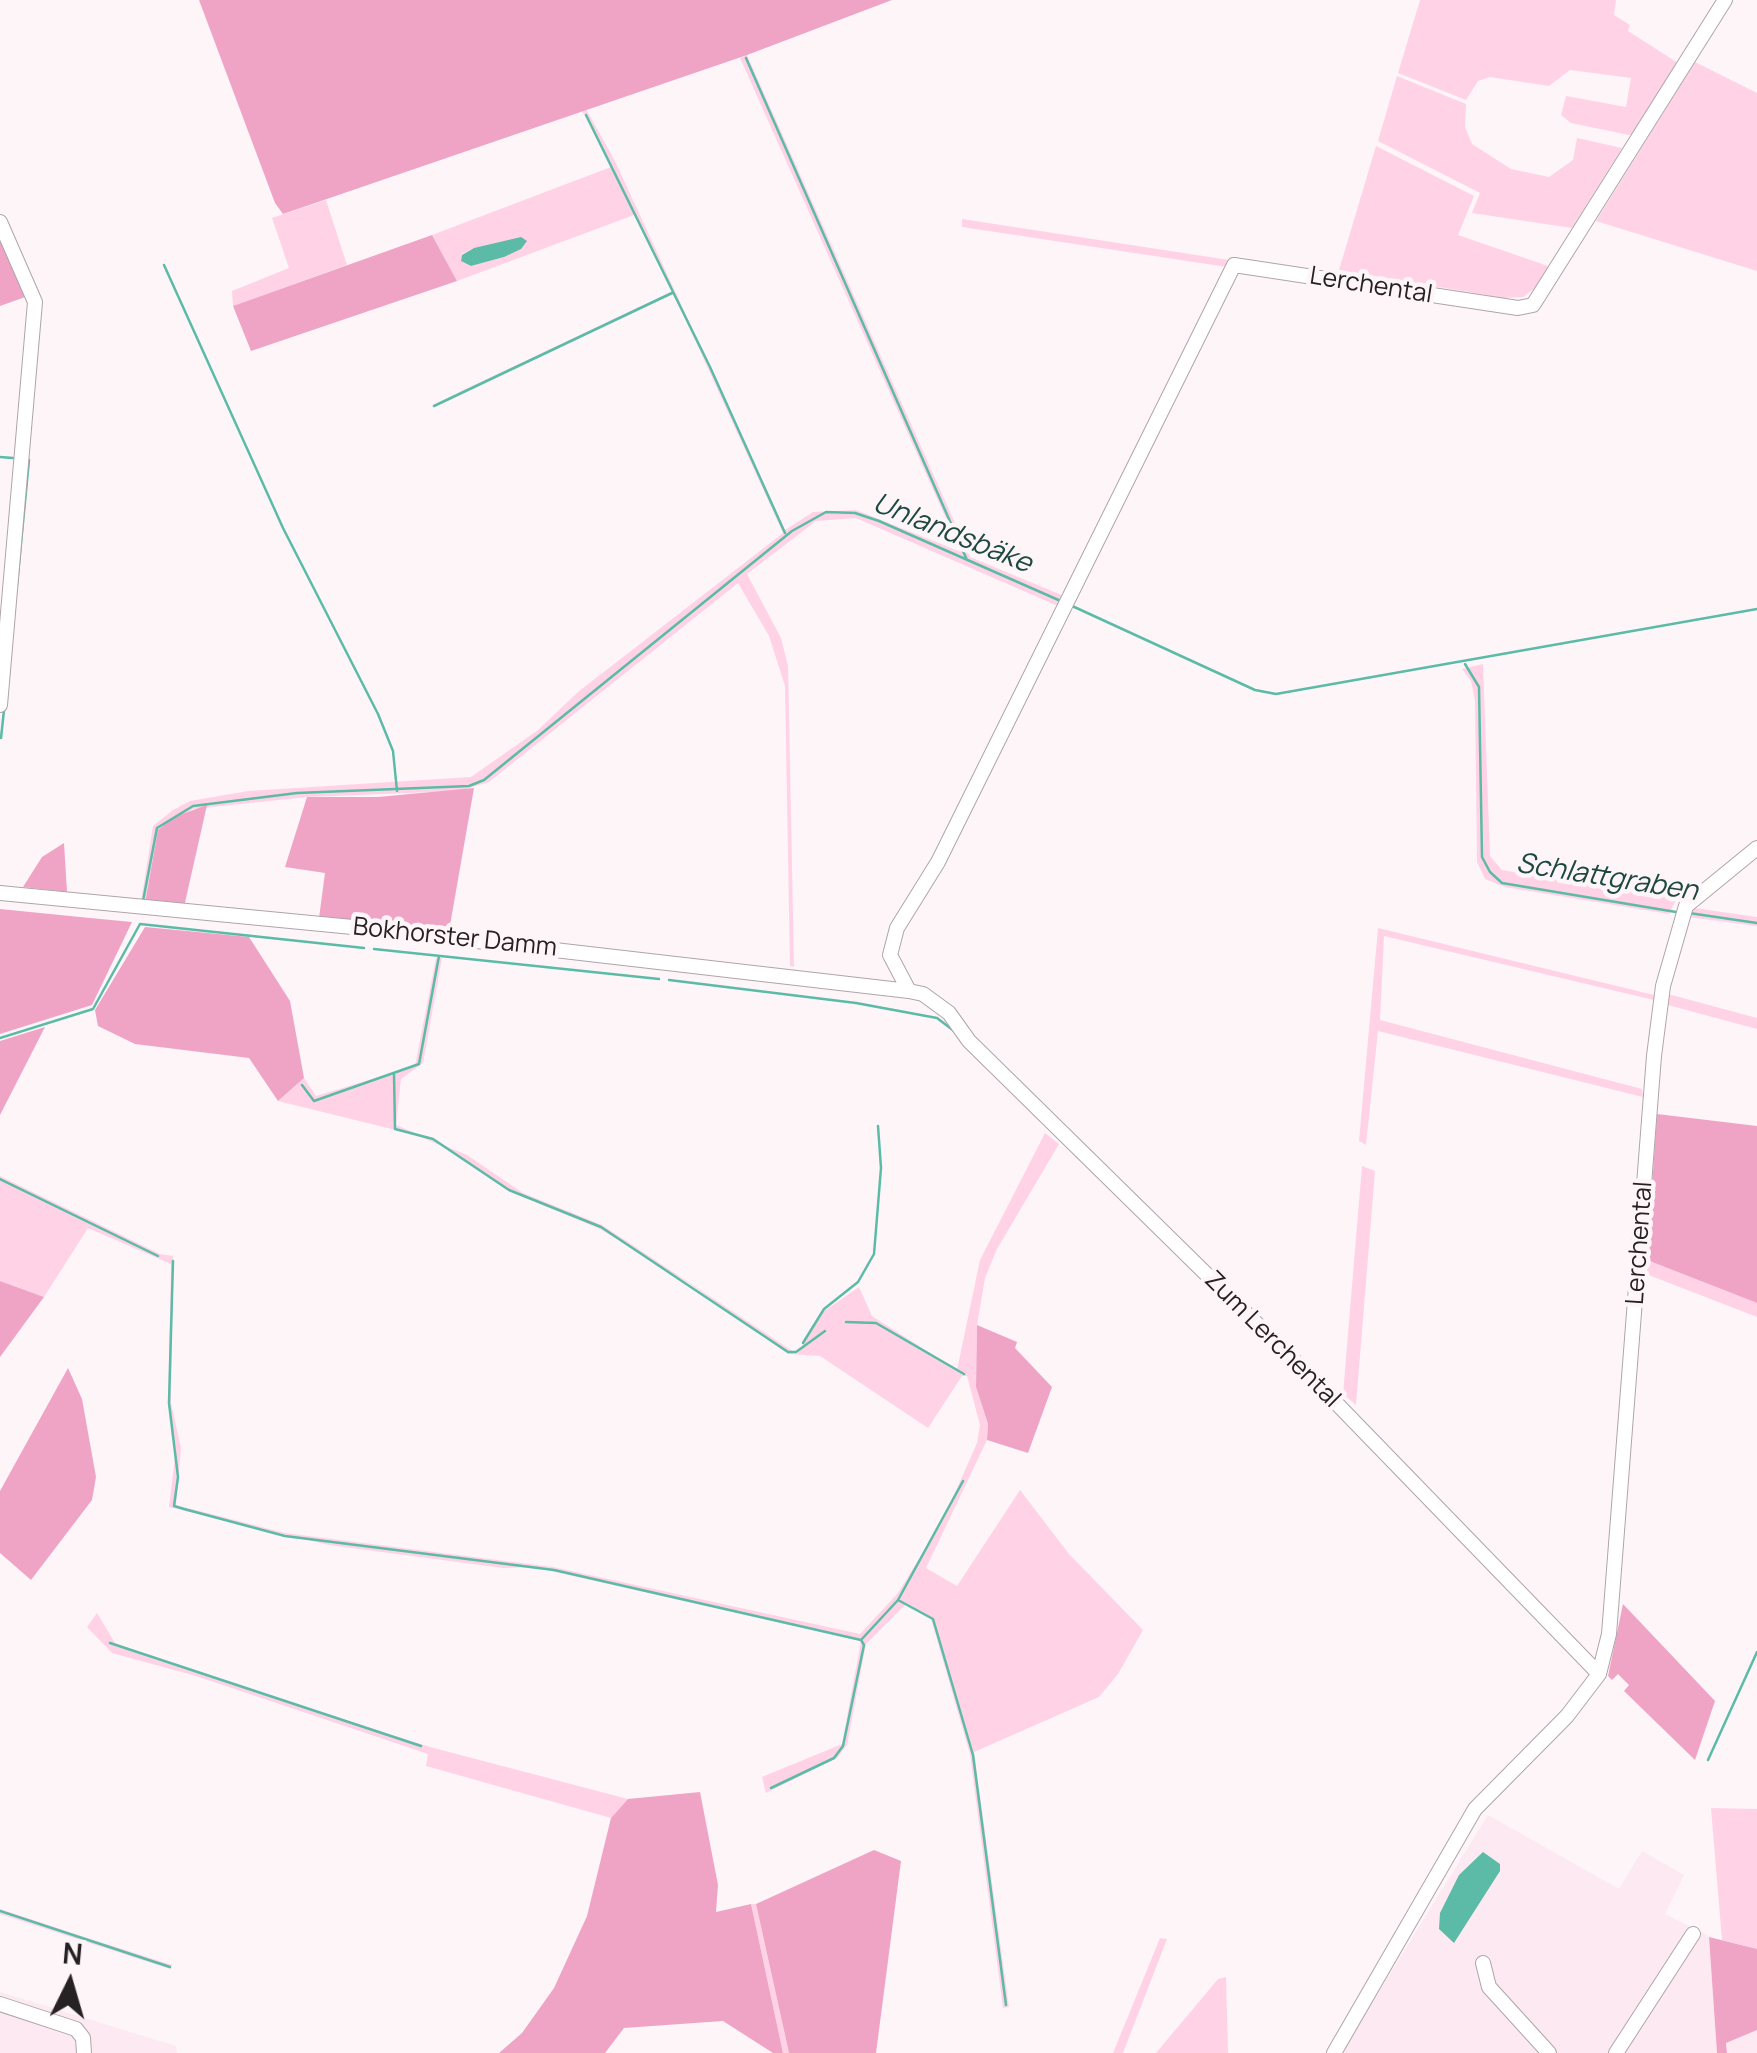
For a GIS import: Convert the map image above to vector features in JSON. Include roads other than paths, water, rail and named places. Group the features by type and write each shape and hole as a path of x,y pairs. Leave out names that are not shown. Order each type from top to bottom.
{"street":[{"name":"Lerchental","path":"909,990 890,955 896,928 938,862 1234,265 1518,308 1532,305 1725,0"},
{"path":"0,222 34,302 0,705"},
{"name":"Lerchental","path":"1599,1674 1610,1617 1656,1036 1683,912 1757,848"},
{"name":"Bokhorster Damm","path":"0,893 392,931 909,990"},
{"name":"Zum Lerchental","path":"909,990 923,994 948,1013 969,1041 1310,1376 1599,1674"},
{"path":"1334,2053 1475,1809 1567,1716 1599,1674"},
{"path":"1616,2053 1693,1934"},
{"path":"1483,1963 1490,1987 1550,2053"},
{"path":"0,2004 76,2029 83,2038 84,2053"}],"waterway":[{"path":"746,58 967,560"},
{"path":"586,115 710,367 785,533"},
{"path":"164,265 283,528 378,714 393,751 397,791"},
{"path":"434,406 672,293"},
{"path":"0,457 13,458"},
{"path":"17,585 29,460"},
{"name":"Unlandsbäke","path":"143,901 157,828 193,806 297,793 469,786 484,780 792,531 826,512 855,513 879,521 1063,602"},
{"name":"Unlandsbäke","path":"1070,605 1255,690 1276,694 1757,609"},
{"name":"Schlattgraben","path":"1465,664 1479,687 1482,857 1490,872 1502,883 1676,912"},
{"path":"1,738 4,710"},
{"name":"Schlattgraben","path":"1689,913 1757,923"},
{"path":"0,1038 93,1009 140,924 364,948"},
{"path":"374,949 659,979"},
{"path":"302,1085 314,1101 419,1064 439,956"},
{"path":"669,980 856,1003 937,1018 954,1031"},
{"path":"394,1074 395,1129 433,1139 509,1190 601,1227 788,1352 796,1352 825,1331"},
{"path":"803,1343 824,1309 858,1282 874,1254 881,1168 878,1126"},
{"path":"0,1179 158,1256"},
{"path":"173,1261 169,1403 178,1477 174,1506 184,1509 285,1536 554,1570 861,1640 898,1600 963,1481"},
{"path":"846,1322 876,1323 964,1374"},
{"path":"898,1600 933,1619 973,1755 1006,2005"},
{"path":"771,1788 834,1758 843,1746 864,1645 861,1640"},
{"path":"110,1643 421,1746"},
{"path":"1708,1760 1757,1652"},
{"path":"0,1911 170,1967"}]}
